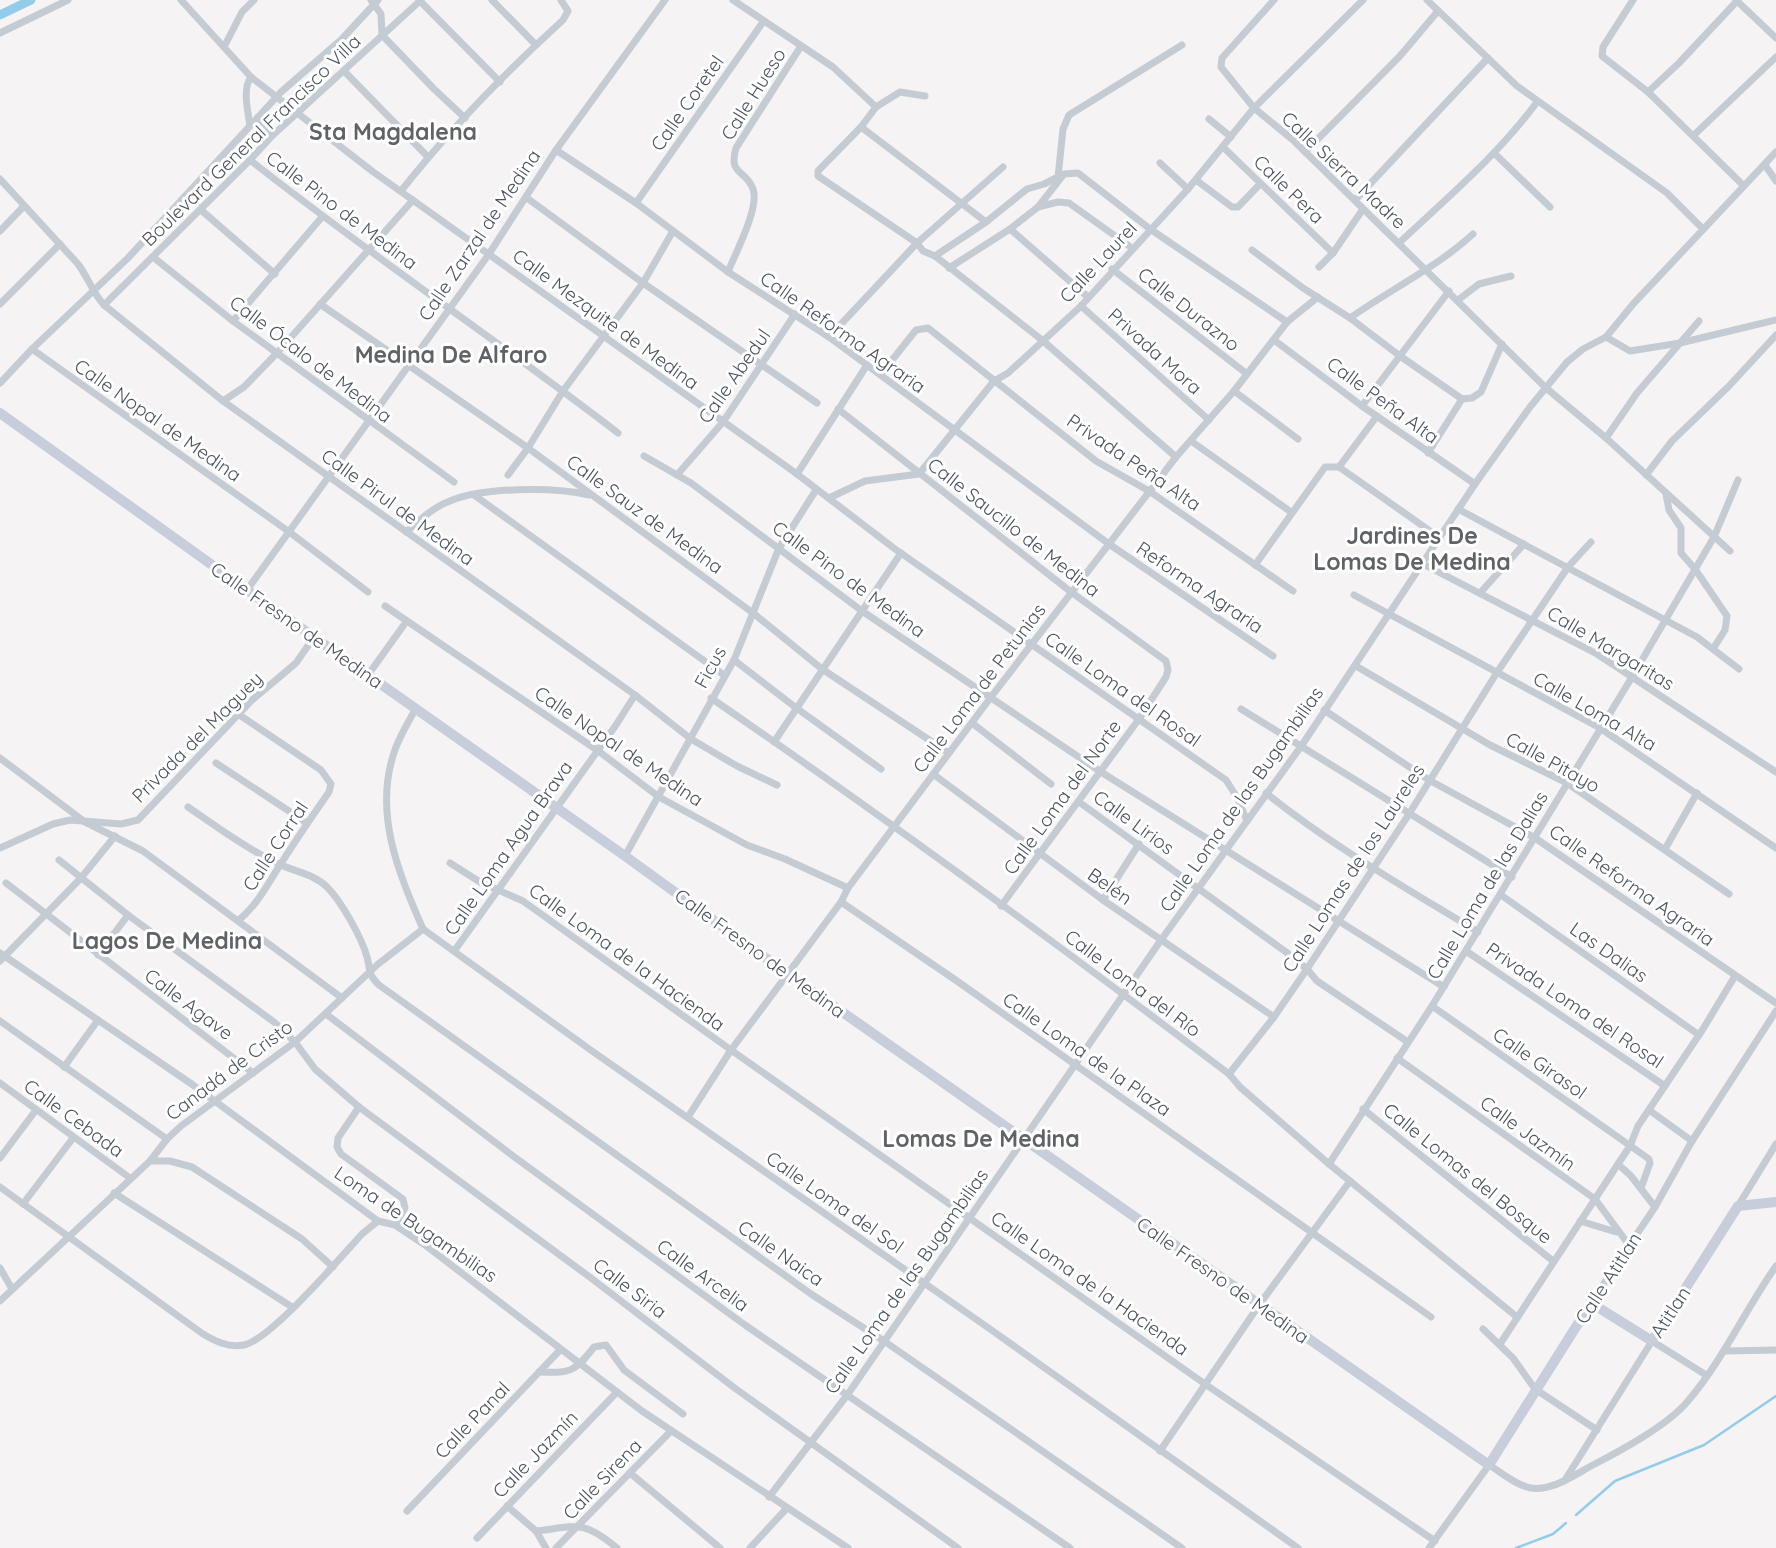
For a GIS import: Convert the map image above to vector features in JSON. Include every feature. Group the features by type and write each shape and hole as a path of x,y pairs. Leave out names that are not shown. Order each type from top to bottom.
{"street":[{"path":"0,33 68,0"},
{"name":"Calle Mezquite de Medina","path":"181,0 251,76 276,97 401,191 829,498"},
{"path":"223,47 242,12 254,0"},
{"path":"492,0 536,45"},
{"path":"401,191 428,157 567,14 561,0"},
{"name":"Calle Zarzal de Medina","path":"247,590 489,254 556,150 665,0"},
{"path":"733,0 833,67 876,107"},
{"name":"Calle Sierra Madre","path":"1274,0 1222,58 1221,67 1254,108 1305,152 1426,271 1450,291 1546,388 1606,438 1730,551"},
{"name":"Calle Laurel","path":"919,474 994,381 1008,373 1081,306 1224,148 1254,108 1363,0"},
{"path":"1427,0 1517,86 1667,193 1703,229"},
{"path":"1633,0 1603,47 1602,56 1648,92 1743,185"},
{"path":"0,383 128,258 276,97 341,40 374,1 381,14 382,35 465,118"},
{"path":"421,1 500,82"},
{"name":"Boulevard General Francisco Villa","path":"104,305 272,136 421,1"},
{"path":"1648,92 1702,40 1736,1 1776,38"},
{"path":"1305,152 1399,56 1438,11"},
{"name":"Calle Coretel","path":"636,203 763,22"},
{"path":"948,268 1010,229 1038,207 1059,177 1063,129 1069,114 1182,45"},
{"name":"Calle Hueso","path":"727,272 754,203 753,187 735,168 732,160 736,148 801,46"},
{"path":"1694,135 1776,57"},
{"path":"1355,200 1489,58"},
{"path":"344,71 428,157"},
{"path":"250,126 246,88 247,80 251,76"},
{"path":"925,96 900,92 876,107 861,127 818,171 818,176 917,243 923,251 935,256 1042,340 1176,457"},
{"path":"1399,243 1494,153 1537,102"},
{"path":"258,117 272,136"},
{"path":"1209,119 1231,137"},
{"path":"861,127 986,222"},
{"name":"Calle Pera","path":"1224,148 1333,253"},
{"name":"Calle Reforma Agraria","path":"556,150 636,203 727,272 795,314 881,374 1109,544"},
{"name":"Calle Loma de las Bugambilias","path":"769,1497 848,1394 1161,940 1302,745 1475,484 1546,388 1567,362 1605,337 1776,152"},
{"path":"1494,153 1550,207"},
{"name":"Calle Pino de Medina","path":"250,160 322,217 618,433"},
{"path":"1160,163 1188,189"},
{"path":"1765,165 1776,181"},
{"path":"829,337 917,243 1003,167"},
{"path":"935,256 986,222 1027,189 1069,172 1078,173 1150,229 1287,322"},
{"name":"Calle Pirul de Medina","path":"0,179 86,275 93,293 104,305 223,401 635,695 691,739 737,766 777,785"},
{"path":"1196,180 1233,207 1238,207 1260,184"},
{"path":"527,198 643,283 817,403"},
{"path":"223,401 244,387 277,353 414,200"},
{"path":"1038,207 1058,202 1069,203 1132,248"},
{"path":"0,232 24,206"},
{"path":"1319,267 1333,253 1363,209"},
{"path":"201,210 275,274"},
{"path":"233,321 322,217"},
{"path":"1010,229 1088,296"},
{"path":"508,475 563,391 643,283 673,230"},
{"path":"1350,318 1426,271 1474,234"},
{"path":"0,304 60,244"},
{"path":"1252,250 1462,398 1472,398 1481,392 1503,344"},
{"name":"Calle Ócalo de Medina","path":"153,257 233,321 454,482"},
{"name":"Calle Durazno","path":"1112,270 1247,374"},
{"path":"1458,300 1479,284 1511,276"},
{"path":"1362,406 1450,291"},
{"name":"Calle Loma de Petunias","path":"688,1117 731,1051 841,902 848,888 991,696 1176,457 1234,391 1287,322 1318,297"},
{"name":"Calle Sauz de Medina","path":"320,304 528,448 753,614 822,669 949,753"},
{"name":"Privada Mora","path":"1081,306 1209,421"},
{"name":"Calle Abedul","path":"677,475 723,422 795,314"},
{"path":"1605,337 1630,351 1680,343 1776,320"},
{"path":"1606,438 1637,393 1699,321"},
{"name":"Privada Peña Alta","path":"881,374 916,330 928,328 1096,461 1149,491 1293,591"},
{"path":"1646,475 1672,441 1729,386 1776,335"},
{"name":"Calle Peña Alta","path":"1274,340 1362,406 1475,484"},
{"name":"Calle Nopal de Medina","path":"32,349 288,531 368,592"},
{"path":"797,474 867,365"},
{"path":"0,368 7,375"},
{"path":"1234,391 1298,439"},
{"path":"1428,453 1462,398"},
{"name":"Calle Saucillo de Medina","path":"838,409 1071,592 1159,655 1166,661 1168,670"},
{"name":"Calle Fresno de Medina","path":"0,413 788,974 1489,1465 1525,1486 1543,1488 1564,1480"},
{"path":"1339,467 1377,416"},
{"path":"1191,441 1291,512"},
{"name":"Calle Pino de Medina","path":"644,456 691,483 862,611 1101,772 1444,987"},
{"path":"1255,565 1325,467 1339,467 1440,538"},
{"path":"829,498 865,481 919,474"},
{"name":"Calle Loma de las Dalias","path":"1329,1164 1444,987 1632,677 1714,537 1738,480"},
{"path":"406,532 439,506 460,497 545,490 593,496"},
{"name":"Ficus","path":"625,856 734,660 779,548 816,490"},
{"path":"1666,494 1669,510 1681,528 1681,553 1727,616 1725,630 1713,649"},
{"path":"474,495 724,675"},
{"name":"Calle Loma del Rosal","path":"829,498 901,553 1226,780 1247,821"},
{"path":"1458,509 1666,619 1739,669"},
{"path":"1568,567 1591,542"},
{"name":"Reforma Agraria","path":"1109,544 1273,656"},
{"path":"1480,593 1524,544"},
{"path":"774,741 901,553"},
{"name":"Calle Margaritas","path":"1423,564 1597,654 1776,772"},
{"name":"Calle Lomas de los Laureles","path":"1228,1074 1274,1017 1307,969 1409,814 1496,674 1568,567"},
{"name":"Calle Loma Alta","path":"1353,595 1600,728 1776,848"},
{"name":"Calle Nopal de Medina","path":"385,606 597,750 659,797 747,845 848,888"},
{"path":"368,675 406,622"},
{"name":"Privada del Maguey","path":"0,848 53,824 70,820 121,824 138,820 268,684 281,677 296,663 314,637"},
{"path":"734,660 881,769"},
{"name":"Calle Pitayo","path":"1356,666 1461,728 1567,783 1729,894"},
{"name":"Calle Loma del Norte","path":"1002,906 1139,719 1168,670"},
{"name":"Calle Loma Agua Brava","path":"455,950 616,726 635,695"},
{"name":"Calle Loma del Río","path":"711,698 1124,994 1228,1074 1329,1164 1517,1317"},
{"path":"415,708 396,746 388,774 387,819 398,873 423,929"},
{"path":"1241,709 1512,877"},
{"name":"Calle Reforma Agraria","path":"1324,710 1429,780 1535,838 1776,1003"},
{"name":"Calle Corral","path":"238,714 321,770 331,784 329,792 255,907 239,920"},
{"path":"972,723 1051,784"},
{"path":"0,758 85,822 143,851 342,998"},
{"path":"216,763 307,823"},
{"name":"Belén","path":"933,774 1103,900 1274,1017"},
{"path":"1266,793 1372,868 1478,932"},
{"path":"1665,849 1697,793"},
{"name":"Calle Lirios","path":"1079,802 1307,969 1317,981 1408,1042"},
{"path":"188,807 280,865 318,880 329,889 367,955 369,973"},
{"path":"1,957 48,913 116,836"},
{"path":"0,840 9,843"},
{"path":"1103,900 1139,844"},
{"name":"Calle Siria","path":"59,860 128,915 246,1000 295,1042 315,1069 359,1107 592,1278 736,1389 958,1548"},
{"name":"Calle Loma de la Hacienda","path":"450,863 480,882 523,901 731,1051 1432,1545"},
{"name":"Calle Agave","path":"6,883 253,1073"},
{"name":"Las Dalias","path":"1501,895 1699,1035"},
{"name":"Calle Loma de la Plaza","path":"841,902 1432,1317"},
{"path":"98,955 128,915"},
{"name":"Calle Loma del Sol","path":"423,929 1298,1548"},
{"name":"Canadá de Cristo","path":"0,1301 149,1161 167,1139 198,1112 295,1042 369,973 423,929"},
{"name":"Privada Loma del Rosal","path":"1466,951 1665,1086"},
{"name":"Loma de Bugambilias","path":"1,957 215,1101 378,1222 395,1225 617,1392 848,1548"},
{"name":"Calle Naica","path":"369,973 379,985 644,1177 1182,1548"},
{"path":"1500,1344 1630,1146 1638,1126 1735,976"},
{"name":"Calle Girasol","path":"1432,1006 1650,1161 1642,1188"},
{"name":"Calle Atitlan","path":"1432,1545 1489,1465 1776,1011"},
{"name":"Calle Arcelia","path":"326,1014 513,1156 701,1293 1070,1548"},
{"path":"64,1067 98,1020"},
{"path":"0,1021 167,1139"},
{"name":"Calle Jazmín","path":"1397,1058 1595,1199 1629,1245"},
{"name":"Calle Cebada","path":"2,1088 130,1178"},
{"path":"359,1107 336,1142 338,1151 403,1199 405,1208 395,1225"},
{"name":"Calle Lomas del Bosque","path":"1363,1109 1553,1261"},
{"path":"0,1158 36,1110"},
{"path":"1649,1110 1692,1141"},
{"path":"23,1203 73,1138"},
{"name":"Atitlan","path":"1564,1480 1776,1144"},
{"path":"149,1161 170,1161 192,1167 302,1239 332,1267"},
{"path":"1618,1164 1642,1188 1655,1206"},
{"path":"1160,1451 1259,1306 1350,1181"},
{"path":"0,1187 214,1341 235,1346 246,1344 267,1333 362,1234 378,1222"},
{"path":"114,1193 292,1307"},
{"path":"1738,1206 1776,1202"},
{"path":"1580,1221 1618,1233"},
{"path":"1564,1480 1618,1452 1688,1402 1725,1350 1776,1266"},
{"path":"0,1268 12,1289"},
{"path":"1591,1303 1706,1375"},
{"path":"1483,1329 1500,1344 1535,1389 1597,1430"},
{"path":"539,1373 564,1372 580,1365 594,1348 606,1345 624,1370 683,1414"},
{"name":"Calle Panal","path":"407,1511 560,1350"},
{"path":"1725,1350 1776,1350"},
{"name":"Calle Jazmín","path":"477,1538 617,1392"},
{"name":"Calle Sirena","path":"556,1548 671,1430"},
{"path":"630,1473 720,1548"},
{"path":"507,1506 537,1531 546,1548"},
{"path":"750,1548 787,1508"},
{"path":"537,1531 579,1526 594,1531 617,1548"}],"waterway":[{"path":"0,15 31,0"},
{"path":"1576,1515 1615,1481 1704,1445 1776,1396"},
{"path":"1516,1548 1553,1534 1566,1523"}],"district":[{"name":"Sta Magdalena","path":"393,132"},
{"name":"Medina De Alfaro","path":"451,355"},
{"name":"Jardines De Lomas De Medina","path":"1412,549"},
{"name":"Lagos De Medina","path":"167,941"},
{"name":"Lomas De Medina","path":"981,1139"}]}
